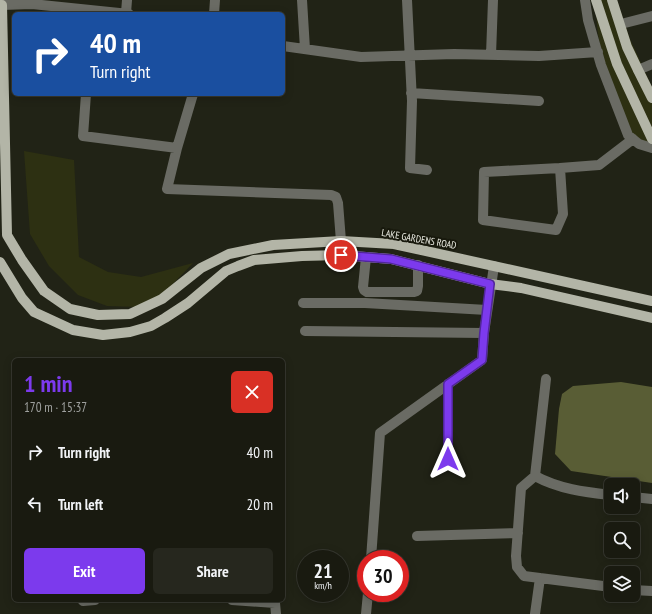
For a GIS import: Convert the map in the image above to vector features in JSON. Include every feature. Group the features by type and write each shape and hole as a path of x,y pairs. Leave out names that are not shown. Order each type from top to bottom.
{"main road":[{"path":"596,0 617,64 652,139"},
{"path":"612,0 627,47 652,98"},
{"name":"LAKE GARDENS ROAD","path":"1,5 4,235 44,291 70,309 98,315 130,314 162,299 201,268 229,254 273,245 341,241 394,244 652,301"},
{"path":"0,262 22,298 34,312 73,330 103,335 130,332 151,326 188,303 226,271 254,260 302,256 341,255 391,259 490,284 520,288 652,318"}],"street":[{"path":"127,0 128,12"},
{"path":"214,0 214,12"},
{"path":"302,0 305,49"},
{"path":"407,0 411,93 410,168 427,170"},
{"path":"491,55 492,0"},
{"path":"585,0 588,20 598,52 628,135 639,144 652,148"},
{"path":"1,5 37,2 113,12"},
{"path":"620,24 652,16"},
{"path":"285,46 361,57 409,55 539,56 598,52"},
{"path":"638,70 652,64"},
{"path":"411,93 539,101"},
{"path":"86,96 83,136 177,148"},
{"path":"192,96 167,189 331,194 336,197 338,203 341,241"},
{"path":"560,168 563,214 556,230 483,220 484,172 599,165 633,139"},
{"path":"366,256 363,287 367,292 417,291 418,265"},
{"path":"372,550 380,434 482,360 490,284 494,266"},
{"path":"303,303 365,302 487,310"},
{"path":"305,331 484,333"},
{"path":"546,379 535,476 521,488 516,556 517,567 524,576 604,586"},
{"path":"448,384 448,459"},
{"path":"535,476 550,484 586,492 604,494"},
{"path":"640,498 652,499"},
{"path":"417,536 518,533"},
{"path":"536,614 540,578"},
{"path":"640,590 652,591"},
{"path":"261,602 276,603 276,614"},
{"path":"366,614 367,602"}],"shaded area":[{"path":"597,0 617,0 630,39 652,87 652,145 634,138 607,70 598,35 596,17"},
{"path":"24,151 74,160 79,257 108,272 141,277 193,263 163,294 139,307 107,306 78,295 49,266 30,234"},
{"path":"621,382 652,387 652,483 640,481 640,478 618,478 571,471 555,454 559,409 562,394 573,386"}],"route":[{"path":"341,255 391,259 490,284 482,360 448,384 448,459"}]}
